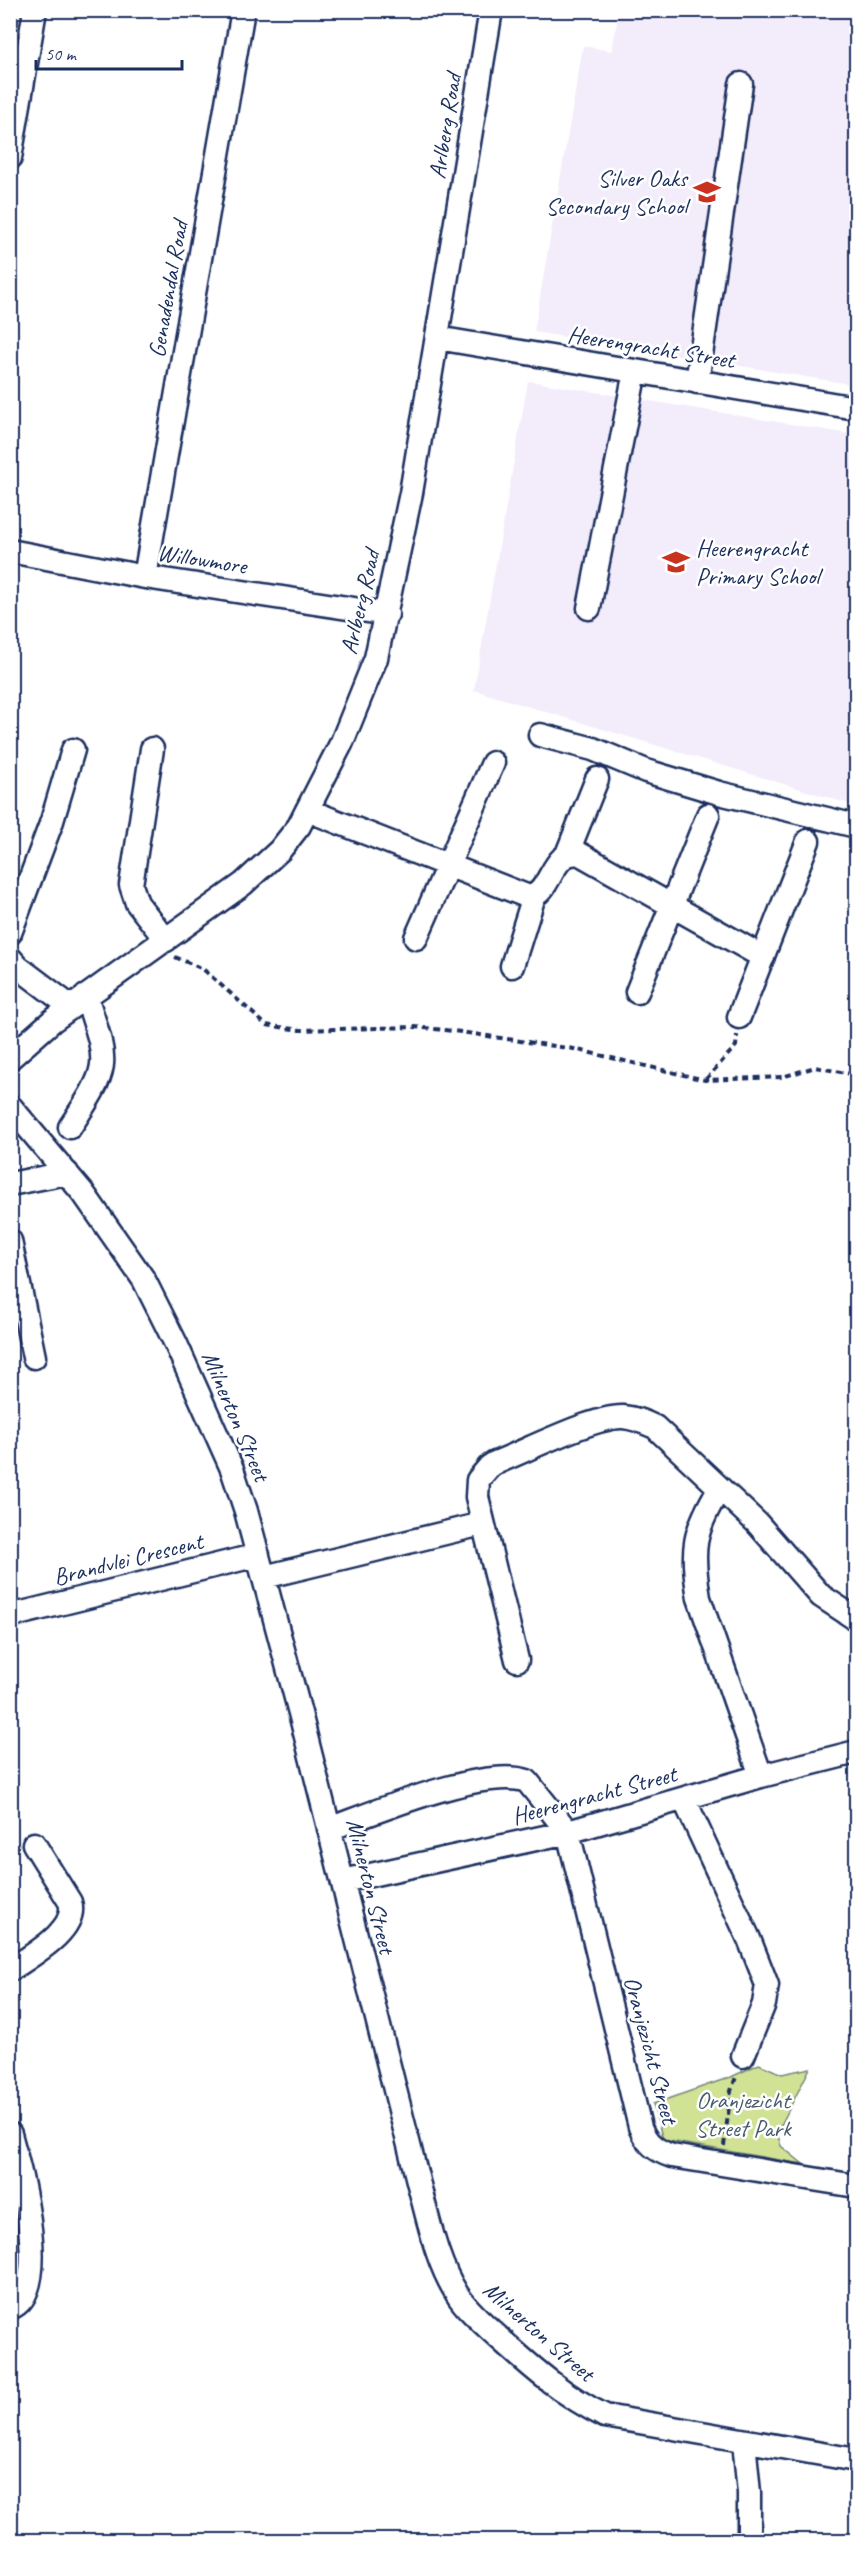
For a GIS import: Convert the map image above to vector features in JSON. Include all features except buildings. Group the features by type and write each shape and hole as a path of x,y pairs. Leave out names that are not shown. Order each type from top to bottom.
{"street":[{"path":"10,158 35,10"},
{"name":"Genadendal Road","path":"145,578 243,10"},
{"name":"Arlberg Road","path":"10,1058 78,1002 243,884 280,850 307,810 358,705 376,658 387,614 411,493 491,10"},
{"path":"697,382 741,84"},
{"name":"Heerengracht Street","path":"437,338 856,408"},
{"path":"589,608 635,371"},
{"name":"Willowmore","path":"10,551 145,578 387,614"},
{"path":"540,735 592,749 646,771 720,793 856,826"},
{"path":"152,748 130,885 137,903 160,944"},
{"path":"10,933 52,821 73,750"},
{"path":"416,938 493,763"},
{"path":"512,966 534,896 567,854 597,779"},
{"path":"307,810 527,897 534,896"},
{"path":"637,992 708,815"},
{"path":"739,1017 808,841"},
{"path":"567,854 580,854 763,957"},
{"path":"10,958 18,967 78,1002 102,1045 101,1074 94,1090 70,1127"},
{"name":"Milnerton Street","path":"10,1106 67,1173 144,1280 176,1344 232,1469 264,1577 430,2227 446,2275 457,2295 476,2317 525,2362 580,2404 605,2416 856,2460"},
{"path":"10,1184 67,1173"},
{"path":"10,1241 33,1357"},
{"path":"517,1660 482,1524 476,1487 478,1480 489,1467 588,1425 623,1417 655,1427 718,1489 757,1523 821,1596 856,1619"},
{"path":"718,1489 699,1527 694,1549 694,1569 699,1598 761,1776"},
{"path":"264,1577 482,1524"},
{"name":"Brandvlei Crescent","path":"10,1616 258,1555"},
{"name":"Heerengracht Street","path":"343,1881 568,1832 761,1776 856,1752"},
{"path":"329,1830 453,1787 490,1778 502,1778 527,1781 568,1832"},
{"path":"684,1799 767,1984 765,2004 743,2056"},
{"name":"Oranjezicht Street","path":"568,1832 644,2136 652,2146 663,2153 856,2186"},
{"path":"10,1970 66,1927 72,1912 70,1902 34,1844"},
{"path":"10,2134 29,2209 31,2252 30,2274 24,2297 10,2308"},
{"path":"744,2441 749,2493 749,2541"}],"path":[{"path":"160,944 203,969 266,1025 300,1030 415,1027 454,1031 574,1049 705,1080 782,1077 815,1067 856,1075"},
{"path":"705,1080 736,1046 739,1017"},
{"path":"723,2164 731,2091 743,2056"}],"shaded area":[{"name":"Silver Oaks Secondary School","path":"619,11 856,11 856,385 534,332 583,46 612,51"},
{"name":"Heerengracht Primary School","path":"528,381 856,435 856,806 474,690"}],"green space":[{"name":"Oranjezicht Street Park","path":"759,2064 782,2074 810,2068 777,2133 781,2146 803,2164 663,2140 653,2104 731,2077"}],"place":[{"name":"Silver Oaks Secondary School","path":"707,192"},
{"name":"Heerengracht Primary School","path":"676,562"}]}
